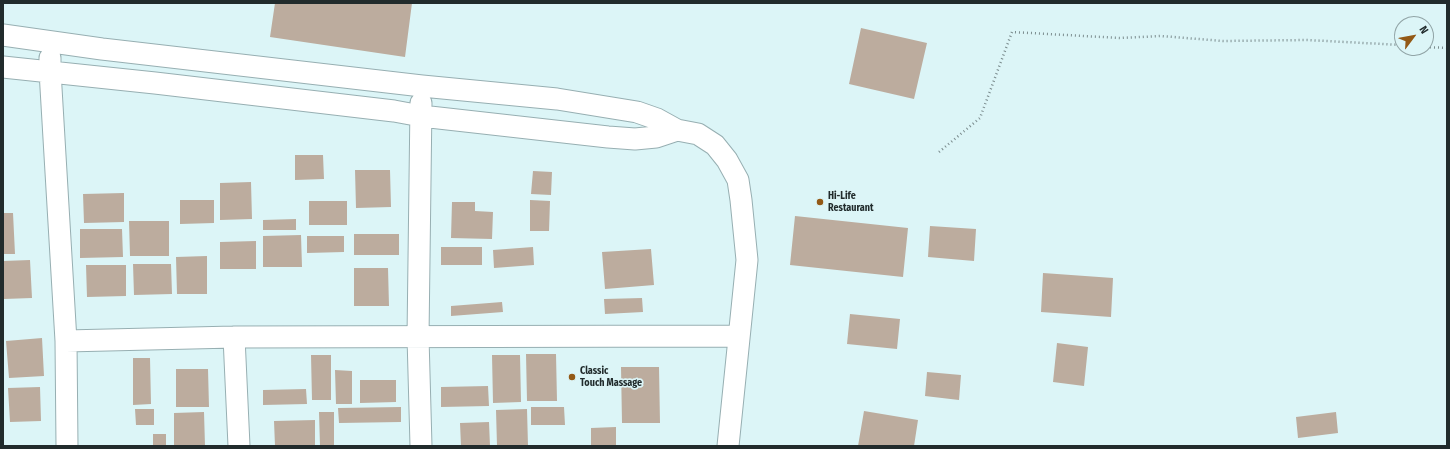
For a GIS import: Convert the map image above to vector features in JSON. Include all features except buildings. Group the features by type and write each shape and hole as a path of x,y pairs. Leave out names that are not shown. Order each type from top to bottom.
{"street":[{"path":"3,35 102,49 422,86 557,99 637,112 657,118 677,130 698,134 715,145 727,160 738,180 747,260 738,336 728,446"},
{"path":"52,42 50,71 66,341 67,446"},
{"path":"3,67 50,71 386,110 421,116 635,139 656,137 677,130"},
{"path":"421,446 418,337 422,86"},
{"path":"66,341 234,337 738,336"},
{"path":"234,337 239,446"}],"path":[{"path":"939,152 980,118 1012,32 1120,38 1161,36 1223,41 1307,40 1394,45"},
{"path":"1434,47 1447,48"}],"place":[{"name":"Hi-Life Restaurant","path":"820,202"},
{"name":"Classic Touch Massage","path":"572,377"}]}
